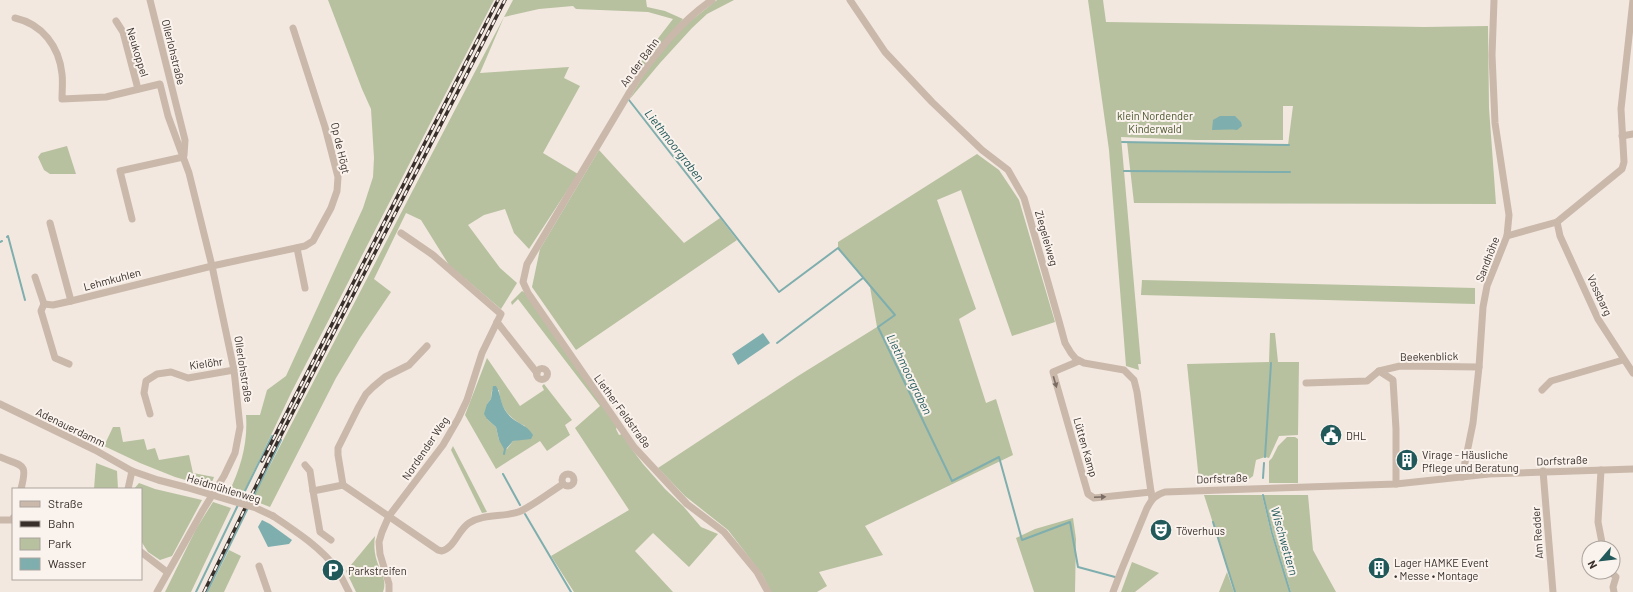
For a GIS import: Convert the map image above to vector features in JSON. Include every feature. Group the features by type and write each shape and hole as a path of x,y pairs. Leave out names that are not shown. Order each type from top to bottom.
{"street":[{"name":"Ollerlohstraße","path":"150,0 185,140 183,157"},
{"name":"An der Bahn","path":"523,282 527,264 638,78 654,57 688,19 712,0"},
{"name":"Ziegeleiweg","path":"850,0 885,52 932,102 982,150 1008,170 1024,198 1065,343 1071,353 1079,361"},
{"name":"Sandhöhe","path":"1462,477 1472,423 1479,367 1483,307 1487,286 1507,236 1509,215 1495,123 1492,55 1494,0"},
{"path":"1507,236 1557,222 1622,169 1624,162 1621,109 1633,0"},
{"path":"15,18 33,24 44,34 54,49 59,60 62,74 62,99 106,97 138,89"},
{"name":"Neukoppel","path":"116,21 123,32 138,89"},
{"name":"Op de Högt","path":"212,266 297,248 313,242 324,223 337,190 338,177 325,127 293,28"},
{"name":"Ollerlohstraße","path":"138,89 160,84 168,116 189,173 212,266 234,370 240,427 235,453 224,476 167,572 157,592"},
{"path":"1622,136 1633,134"},
{"path":"132,219 120,171 183,157"},
{"name":"Vossbarg","path":"1557,222 1560,236 1598,319 1623,360 1633,373"},
{"path":"50,223 71,301"},
{"name":"Nordender Weg","path":"389,592 389,584 382,563 379,542 382,532 389,516 443,445 452,429 467,400 482,353 501,314 433,255 401,233"},
{"path":"297,248 305,288"},
{"name":"Lehmkuhlen","path":"44,304 53,305 71,301 212,266"},
{"path":"36,277 44,304 41,311 54,358 69,364"},
{"name":"Liether Feldstraße","path":"523,282 528,293 634,447 688,504 724,532 757,572 768,592"},
{"path":"497,322 537,373"},
{"path":"427,346 409,365 385,378 373,387 358,408 338,448 344,485 438,550 442,551 449,548 468,523 479,518 507,515 521,510 563,484"},
{"path":"1542,390 1551,382 1623,360"},
{"path":"1079,361 1095,366 1124,370 1134,380 1137,392 1152,496 1113,592"},
{"name":"Lütten Kamp","path":"1079,361 1053,372 1088,494 1094,498 1152,496"},
{"name":"Beekenblick","path":"1306,384 1367,381 1379,371 1400,366 1479,367"},
{"name":"Kielöhr","path":"150,414 144,393 146,381 157,374 171,372 188,378 234,370"},
{"path":"1379,371 1393,380 1396,429 1396,484"},
{"name":"Adenauerdamm","path":"0,404 95,450 132,471"},
{"path":"0,457 22,467 25,470 21,488"},
{"path":"305,465 310,471 320,532 331,540"},
{"name":"Dorfstraße","path":"1152,496 1176,491 1396,484 1489,474 1633,469"},
{"path":"1601,470 1598,522 1601,540"},
{"path":"128,488 132,471"},
{"name":"Heidmühlenweg","path":"132,471 256,508 273,516 300,534 336,568 349,592"},
{"name":"Am Redder","path":"1543,471 1552,592"},
{"path":"313,491 344,485"},
{"path":"0,520 12,520"},
{"path":"142,553 167,572"},
{"path":"258,566 268,592"},
{"path":"1614,592 1613,587 1615,580"}],"green space":[{"path":"328,0 494,0 292,391 242,496 229,492 243,455 246,435 246,415 260,415 267,390 286,376 363,208 373,177 374,158 371,109"},
{"path":"513,0 646,0 647,7 665,11 683,19 636,76 632,72 673,19 648,12 576,9 573,6 539,9 504,17"},
{"path":"717,0 734,0 707,14 692,28 629,100 654,57 688,23"},
{"name":"klein Nordender Kinderwald","path":"1088,0 1103,0 1106,22 1424,27 1488,26 1489,108 1496,204 1134,203 1127,142 1288,145 1293,106 1283,106 1283,140 1195,140 1121,137 1141,364 1138,364 1139,370 1126,366 1109,150"},
{"path":"504,17 480,73 569,67 564,78 580,86 543,153 578,174 529,249 514,233 505,209 484,215 468,225 500,268 517,283 501,309 449,265 421,220 406,213 374,279 391,292 360,338 336,378 270,507 252,500 409,198"},
{"path":"67,146 76,174 50,174 44,170 38,157 41,153"},
{"path":"599,150 684,243 720,218 737,240 576,350 532,287 540,249"},
{"path":"977,154 999,170 1019,200 1055,322 1012,336 961,190 937,200 976,309 959,319 986,403 996,399 1013,455 865,526 883,555 819,572 827,586 817,592 771,592 762,574 728,530 685,496 658,468 798,376 877,327 870,287 838,248 838,242"},
{"path":"1142,280 1475,288 1475,304 1141,295"},
{"path":"522,291 527,294 606,410 617,427 616,429 619,435 622,434 643,464 701,527 718,534 689,567 653,533 635,551 673,592 574,592 551,556 629,510 575,428 600,406 518,299 512,305 511,302"},
{"path":"1270,333 1275,333 1278,362 1299,362 1298,435 1279,436 1269,458 1265,457 1256,460 1253,476 1249,479 1199,481 1187,364 1269,362"},
{"path":"487,358 520,406 544,390 542,386 544,384 572,420 565,425 570,435 547,451 540,441 496,469 465,415","holes":["492,390 499,390 501,402 506,412 514,420 525,426 522,439 513,441 507,449 499,440 496,427 487,419 487,404 491,399"]},
{"path":"113,427 120,427 123,442 144,439 147,450 155,448 159,460 189,455 193,473 214,477 210,487 175,477 104,446"},
{"path":"1287,437 1295,437 1298,439 1298,483 1269,483 1269,461 1278,446"},
{"path":"453,446 487,512 482,513 451,450"},
{"path":"96,463 117,471 118,488 94,488"},
{"path":"139,483 155,489 202,500 172,556 160,560 148,552 142,543 142,488 135,488"},
{"path":"1204,495 1262,495 1271,533 1290,592 1235,592"},
{"path":"1263,495 1308,495 1313,550 1336,592 1291,592"},
{"path":"213,502 231,508 191,592 165,592 196,529"},
{"path":"1073,518 1076,539 1075,592 1034,592 1016,538 1035,529"},
{"path":"375,536 375,555 384,579 383,592 356,592 346,571"},
{"path":"229,550 241,556 224,592 208,592"},
{"path":"1132,562 1159,573 1135,592 1121,592"},
{"path":"1227,572 1234,592 1219,592"}],"water":[{"path":"1220,116 1235,116 1241,122 1242,126 1237,130 1212,130 1213,120"},
{"path":"763,333 770,343 738,365 732,354"},
{"path":"493,386 496,386 498,389 503,406 507,413 510,417 530,431 533,435 531,439 513,441 506,449 504,449 499,440 496,427 484,414 487,404 491,399"},
{"path":"262,520 292,540 289,544 268,547 258,527"}],"waterway":[{"name":"Liethmoorgraben","path":"629,100 779,292 838,248 895,315 878,327 952,481 999,457 1022,540 1070,522 1078,567 1115,577"},
{"path":"1122,142 1289,145"},
{"path":"1124,171 1290,172"},
{"path":"7,237 8,236 25,300"},
{"path":"777,343 863,278"},
{"name":"Wischwettern","path":"1265,457 1271,363"},
{"path":"240,501 272,436"},
{"path":"207,592 281,440"},
{"path":"504,454 505,449"},
{"name":"Wischwettern","path":"1263,478 1264,463"},
{"path":"503,474 520,505"},
{"name":"Wischwettern","path":"1263,495 1272,533 1290,592"},
{"path":"196,592 238,505"},
{"path":"525,514 571,592"},
{"name":"Liethmoorgraben","path":"1213,522 1235,592"}],"railway":[{"path":"262,461 498,0"},
{"path":"204,592 278,441 505,0"}],"place":[{"name":"DHL","path":"1331,435"},
{"name":"Virage - Häusliche Pflege und Beratung","path":"1407,460"},
{"name":"Töverhuus","path":"1161,530"},
{"name":"Lager HAMKE Event • Messe • Montage","path":"1379,568"},
{"name":"Parkstreifen","path":"333,570"}]}
